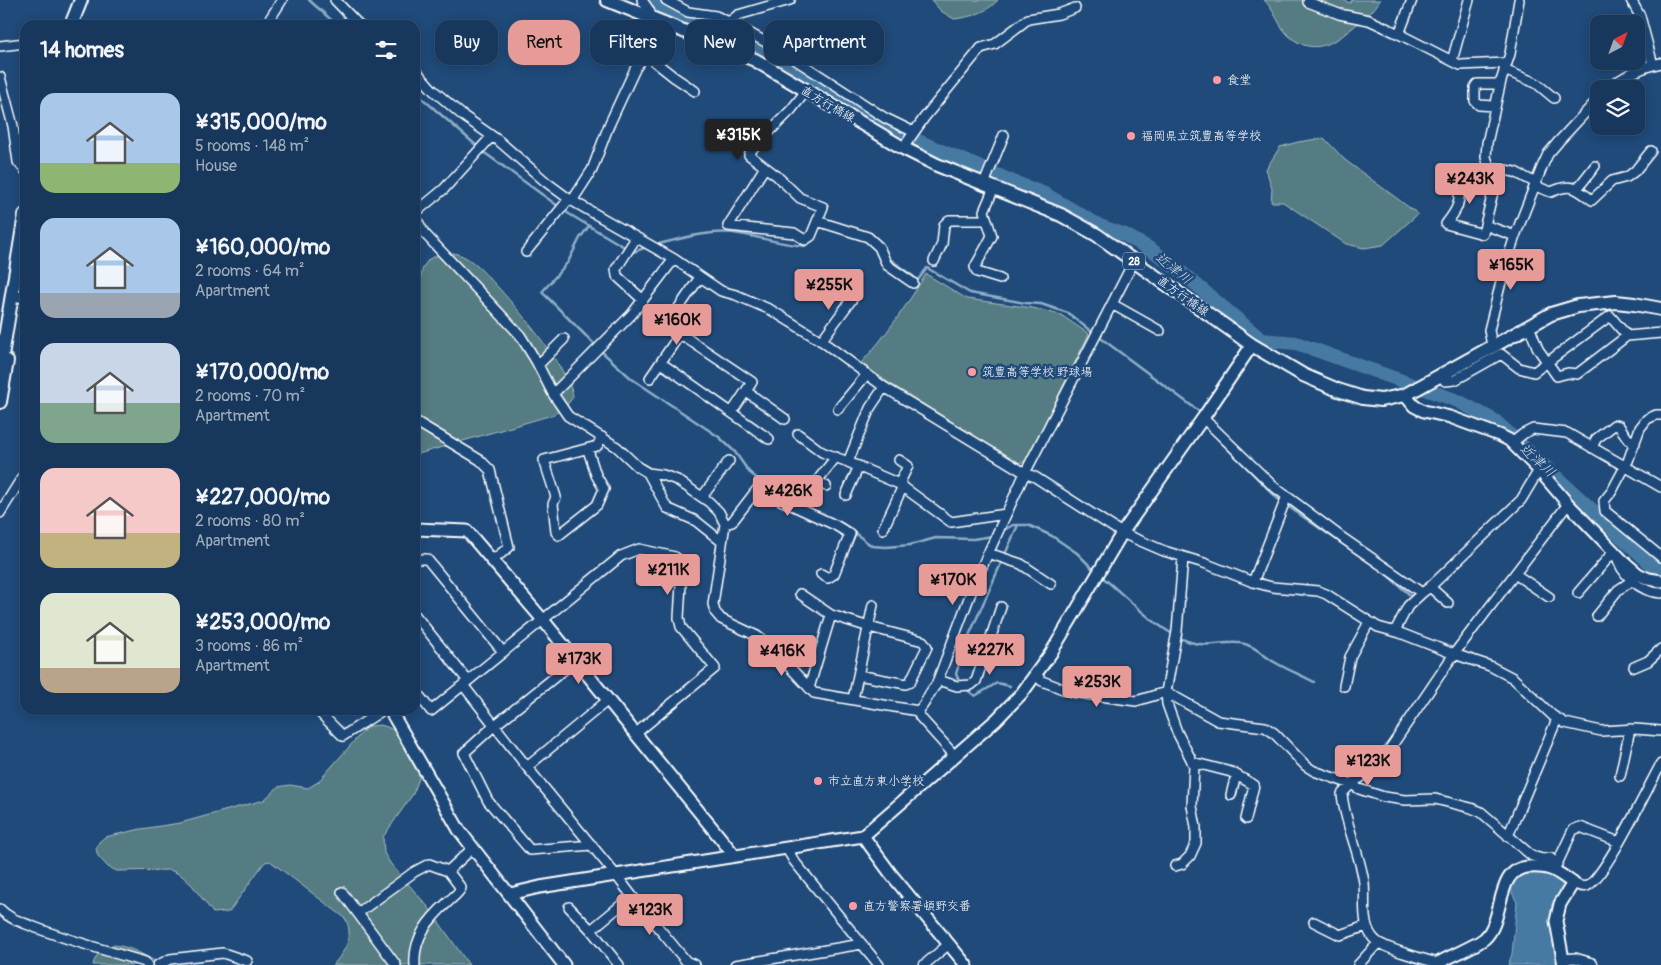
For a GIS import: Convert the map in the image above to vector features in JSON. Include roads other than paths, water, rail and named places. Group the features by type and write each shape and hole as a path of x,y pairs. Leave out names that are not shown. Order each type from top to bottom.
{"main road":[{"path":"73,20 80,0"},
{"path":"80,20 87,0"},
{"name":"直方行橋線","path":"608,0 657,20"},
{"name":"直方行橋線","path":"754,60 904,148 937,165 1061,215 1097,235 1252,345 1303,375 1363,398 1381,400 1405,395 1550,314 1578,306 1599,303 1634,304 1661,309"},
{"path":"0,402 20,282"},
{"path":"0,368 19,296"}],"street":[{"path":"269,20 282,0"},
{"path":"335,0 354,20"},
{"path":"642,0 652,18"},
{"path":"666,0 688,12 722,20"},
{"path":"732,20 738,15 790,0"},
{"path":"1398,34 1412,0"},
{"path":"1452,61 1469,0"},
{"path":"1459,184 1460,196 1457,210 1446,224 1483,234 1493,192 1486,157 1487,143 1494,106 1510,54 1519,0"},
{"path":"1620,80 1631,73 1657,64 1640,16 1631,0"},
{"path":"1308,2 1339,14 1369,20 1460,65 1505,66 1536,83 1554,98"},
{"path":"904,148 924,118 981,48 995,44 1028,18 1059,14 1075,8"},
{"path":"754,36 789,56 886,118 914,133"},
{"path":"0,46 20,44"},
{"path":"526,252 571,200 592,170 609,125 637,65"},
{"path":"659,65 695,91"},
{"path":"1631,73 1633,80"},
{"path":"420,76 433,90 462,115 492,136 546,182 571,200 674,259 721,291 736,295 771,310 821,340 884,387 1036,477 1122,533 1183,558 1204,563 1252,582 1272,587 1318,591 1326,594 1378,627 1490,666 1513,678 1557,719 1564,723 1601,731 1630,729 1661,731"},
{"path":"0,77 13,126 18,162 20,164"},
{"path":"1494,106 1478,105 1475,101 1475,87 1478,84 1500,84"},
{"path":"765,167 728,226 794,233 805,240 810,236 823,207 800,198 777,176 765,167 749,156 753,148 791,110 806,91"},
{"path":"1492,346 1489,330 1515,236 1548,154 1590,108"},
{"path":"1000,279 977,272 975,267 992,236 984,211 987,185 1004,135"},
{"path":"420,211 444,189 492,136"},
{"path":"1489,167 1515,172 1551,192 1561,187 1571,186 1592,200 1612,181 1626,177 1635,171 1652,151"},
{"path":"1577,189 1595,166"},
{"path":"934,261 942,244 944,225 950,220 987,220"},
{"path":"817,221 868,237 880,247 887,265 913,283"},
{"path":"420,225 424,233 520,335 553,394 568,416 617,446 638,467 648,473 663,475 677,480 719,512 725,524 713,604 715,612 721,619 757,636 814,693 918,711"},
{"path":"1485,225 1515,236"},
{"path":"636,238 616,268 617,276 643,300"},
{"path":"553,394 632,314 674,259"},
{"path":"918,711 922,708 925,699 938,680 975,582 1025,472 1134,261"},
{"path":"700,276 669,322 670,327 752,382 732,412"},
{"path":"821,340 855,295"},
{"path":"1112,304 1160,331"},
{"path":"1441,375 1445,380 1455,380 1501,354 1518,368 1534,372 1610,316 1627,336"},
{"path":"1529,326 1538,349 1557,376 1568,373 1577,374 1627,336 1661,333"},
{"path":"650,378 680,334"},
{"path":"538,366 564,339"},
{"path":"510,894 540,887 863,836 996,720 1022,693 1051,653 1122,533 1252,345"},
{"path":"661,363 769,439"},
{"path":"838,409 867,374"},
{"path":"848,462 870,408 884,387"},
{"path":"747,392 785,420"},
{"path":"1405,395 1414,406 1500,435 1512,443 1539,470 1568,504 1638,574 1649,579 1661,580"},
{"path":"1659,551 1604,511 1604,501 1612,491 1625,467 1640,428 1647,419 1656,415 1661,416"},
{"path":"1203,418 1273,486 1344,539 1448,603"},
{"path":"420,424 480,460 490,470 509,547 493,560"},
{"path":"1592,448 1596,439 1614,425 1619,426 1628,439 1635,443"},
{"path":"1512,443 1533,429 1567,433 1661,487"},
{"path":"798,434 822,452 901,485 951,522 1006,514"},
{"path":"588,450 596,475 604,489 597,505 559,535 556,532 553,504 556,497 544,460 588,450 598,446 602,437"},
{"path":"826,486 817,481 836,457"},
{"path":"883,529 908,466 899,460"},
{"path":"702,498 729,461"},
{"path":"846,495 859,466"},
{"path":"1394,631 1408,606 1521,500 1539,470"},
{"path":"648,473 667,508 696,521 721,541"},
{"path":"0,513 20,481"},
{"path":"725,524 732,522 759,487 764,486 776,498 835,525 850,534 834,574 828,578 821,574"},
{"path":"1252,582 1287,496"},
{"path":"1568,504 1454,654 1387,753 1370,771 1351,784 1342,794 1344,810 1360,862 1364,883 1366,926 1378,943 1437,964 1485,938 1493,928 1508,877 1518,868 1530,866 1552,868 1555,866 1574,830 1580,827 1619,842"},
{"path":"420,529 467,531 576,660 735,856"},
{"path":"420,697 431,711 621,556 639,549 675,557 680,561 682,566 679,618 681,626 714,668 635,734"},
{"path":"988,553 1021,564 1051,584"},
{"path":"1616,553 1618,564 1640,588 1661,593"},
{"path":"1578,593 1609,557 1616,553"},
{"path":"1175,866 1182,864 1190,856 1196,843 1196,827 1192,806 1192,762 1177,732 1167,704 1166,692 1177,630 1183,558"},
{"path":"420,559 427,559 504,652"},
{"path":"1515,574 1549,597"},
{"path":"1597,616 1618,590 1633,580"},
{"path":"800,594 830,616 923,641 927,647 910,682 906,684 858,675"},
{"path":"853,700 873,605"},
{"path":"938,680 958,686 971,685 976,681 1000,607"},
{"path":"810,688 830,616"},
{"path":"1344,686 1350,657 1370,622"},
{"path":"420,623 466,683 494,726 686,961 695,965"},
{"path":"1634,667 1648,661 1661,649"},
{"path":"576,660 494,726 464,753 488,801 530,850 592,845"},
{"path":"1036,675 1042,681 1071,692 1136,701 1166,692 1218,721 1264,727 1274,733 1306,766 1359,789 1384,797 1405,800 1435,798 1481,812 1532,856 1543,859 1550,858 1555,866 1573,884 1582,887 1588,886 1596,879 1619,842 1661,764"},
{"path":"527,767 608,700"},
{"path":"918,711 920,717 955,756"},
{"path":"322,715 343,736 375,715"},
{"path":"393,715 459,830 564,965"},
{"path":"1508,836 1557,719"},
{"path":"1620,776 1630,729"},
{"path":"1192,762 1231,772 1254,784 1246,819"},
{"path":"1231,795 1236,775"},
{"path":"863,836 890,874 966,965"},
{"path":"448,871 473,848"},
{"path":"787,849 794,861 879,965"},
{"path":"358,913 414,872 429,864 448,871 461,888 424,928 417,940 415,965"},
{"path":"1573,884 1560,904 1556,921 1558,940 1564,962 1575,958 1592,963 1593,965"},
{"path":"342,892 396,965"},
{"path":"591,930 632,896"},
{"path":"569,907 591,930 619,965"},
{"path":"0,909 15,920 65,940 145,962 147,965"},
{"path":"1314,922 1340,935 1366,926"},
{"path":"1358,965 1378,943"},
{"path":"735,965 862,944"},
{"path":"924,965 948,944"},
{"path":"158,965 170,959 224,953 247,961"}],"water":[{"path":"1548,872 1564,886 1552,904 1550,924 1559,965 1508,965 1512,954 1517,902 1512,890 1514,878 1523,873"}],"waterway":[{"path":"309,0 331,20"},
{"name":"近津川","path":"656,0 673,17 695,27 717,30 788,64 897,132 1045,194 1100,226 1123,234 1152,250 1262,340 1296,343 1458,401 1495,421 1661,573"},
{"path":"420,96 478,147"},
{"path":"482,151 569,214 626,248"},
{"path":"589,226 580,238 568,262 542,292 596,346"},
{"path":"655,245 697,235 729,233 805,246"},
{"path":"631,251 647,247"},
{"path":"890,259 918,280 927,268 970,293 1041,304 1068,313 1093,333"},
{"path":"1098,336 1200,412 1200,415"},
{"path":"600,350 632,379 719,437 735,452 749,472 764,484"},
{"path":"1218,439 1281,502"},
{"path":"1286,505 1376,567"},
{"path":"817,512 843,524 872,546 910,545 936,538 973,539 993,536"},
{"path":"1002,531 1013,525 1028,525 1052,536 1077,553 1095,571"},
{"path":"960,683 956,674 964,647 1018,525"},
{"path":"1385,573 1410,595"},
{"path":"1101,576 1155,622 1178,637 1196,644 1245,644 1255,648 1281,666 1314,682"},
{"path":"966,689 975,696 997,683 1010,686"}],"place":[{"name":"食堂","path":"1217,80"},
{"name":"福岡県立筑豊高等学校","path":"1131,136"},
{"name":"筑豊高等学校 野球場","path":"972,372"},
{"name":"市立直方東小学校","path":"818,781"},
{"name":"直方警察署頓野交番","path":"853,906"}]}
